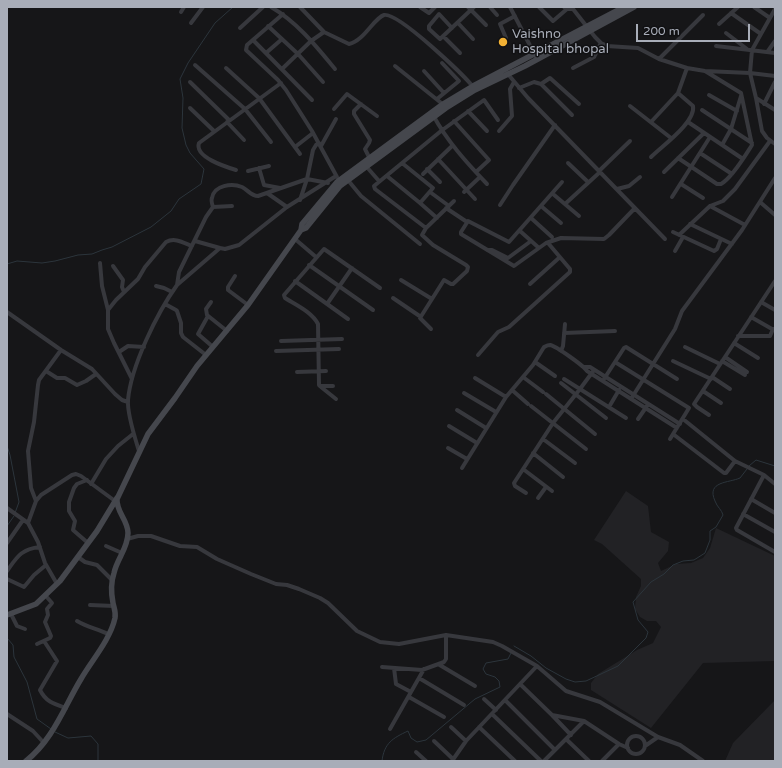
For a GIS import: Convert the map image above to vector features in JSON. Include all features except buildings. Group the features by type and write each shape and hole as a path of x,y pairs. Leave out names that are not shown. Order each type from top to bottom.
{"street":[{"path":"181,12 184,7"},
{"path":"191,23 203,7"},
{"path":"240,28 263,7"},
{"path":"271,7 283,14 311,41 335,69"},
{"path":"300,7 324,32 346,44 352,44 357,41 382,16 388,15 410,27 474,88"},
{"path":"420,7 429,13 435,7"},
{"path":"490,7 497,15"},
{"path":"510,7 536,57"},
{"path":"539,7 552,21 566,8 573,8 588,29 601,43 607,46 638,48 659,59 687,68 775,76"},
{"path":"588,29 624,7"},
{"path":"195,240 224,249 239,245 287,207 328,183 346,178 445,106 474,88 633,7"},
{"path":"719,24 738,7"},
{"path":"754,7 770,18"},
{"path":"761,11 764,7"},
{"path":"452,28 439,14 429,26 429,29 440,39 458,23 471,8 486,25"},
{"path":"775,10 750,50 750,73 762,131 770,141 775,144"},
{"path":"731,13 761,34"},
{"path":"283,14 246,46 246,50 280,83 313,133 339,180"},
{"path":"659,59 703,15"},
{"path":"506,38 500,24 515,16"},
{"path":"458,23 473,39"},
{"path":"268,26 298,54 323,82"},
{"path":"282,69 311,41 324,32"},
{"path":"726,33 750,50"},
{"path":"444,36 460,53"},
{"path":"266,53 282,39"},
{"path":"253,40 312,100"},
{"path":"768,51 775,41"},
{"path":"573,68 594,57 601,43"},
{"path":"716,46 775,53"},
{"path":"437,99 459,81 442,63"},
{"path":"195,65 245,109 271,142"},
{"path":"395,66 445,106"},
{"path":"226,68 259,98 300,154"},
{"path":"651,122 678,93 687,68"},
{"path":"678,158 720,185 724,183 743,160 752,143 741,93 705,70"},
{"path":"424,71 444,93"},
{"path":"506,72 519,88 665,239"},
{"path":"541,84 550,78 579,104"},
{"path":"190,82 228,121 244,140"},
{"path":"500,131 512,116 510,88 514,82"},
{"path":"519,88 534,82 541,84 572,115"},
{"path":"764,104 775,82"},
{"path":"236,170 213,162 198,149 200,141 280,83"},
{"path":"651,157 688,122 694,108 678,93"},
{"path":"722,145 731,129 741,93"},
{"path":"334,109 347,94 377,116"},
{"path":"709,95 737,111"},
{"path":"756,98 775,110"},
{"path":"426,228 375,189 374,186 441,131 484,100 498,120"},
{"path":"360,104 354,111 354,116 370,140 370,144 365,149 371,160"},
{"path":"630,106 671,138"},
{"path":"190,108 214,131"},
{"path":"702,110 752,143"},
{"path":"468,111 487,131"},
{"path":"433,115 441,131 452,146 487,184"},
{"path":"300,200 307,179 313,150 316,145 320,145 336,119"},
{"path":"454,121 488,160 476,172"},
{"path":"688,122 743,160"},
{"path":"500,205 555,125"},
{"path":"295,147 313,133"},
{"path":"664,172 704,133"},
{"path":"672,197 710,137"},
{"path":"565,204 630,141"},
{"path":"675,251 681,236 690,224 710,206 722,201 735,189 770,141"},
{"path":"423,174 452,146"},
{"path":"700,153 732,174"},
{"path":"438,159 465,191 475,199"},
{"path":"402,163 432,188 420,203"},
{"path":"568,163 588,182"},
{"path":"365,165 379,181"},
{"path":"248,171 269,166"},
{"path":"259,168 264,184 280,188"},
{"path":"427,169 440,182"},
{"path":"386,176 437,218"},
{"path":"465,191 480,177"},
{"path":"617,189 629,186 640,177"},
{"path":"346,178 361,196 420,244"},
{"path":"632,397 675,328 682,311 732,244 775,178"},
{"path":"177,285 179,272 206,217 213,207 211,199 213,194 219,188 226,186 240,187 256,196 307,179 328,183"},
{"path":"25,629 17,626 9,614 36,604 65,576 119,495 148,434 206,355 248,305 301,230 302,224 339,180"},
{"path":"430,192 467,222 470,221 510,242 562,182"},
{"path":"681,184 703,198"},
{"path":"267,193 287,207"},
{"path":"552,194 579,216"},
{"path":"421,317 444,280 453,284 467,271 468,267 466,265 433,245 422,235 426,228 454,201"},
{"path":"760,202 775,215"},
{"path":"213,207 232,206"},
{"path":"541,206 562,223"},
{"path":"710,206 745,225"},
{"path":"467,222 461,234 514,266 539,248 563,237 604,238 609,235 635,208"},
{"path":"531,218 552,237"},
{"path":"690,224 732,244"},
{"path":"520,231 539,248"},
{"path":"673,232 714,251 717,249 721,239"},
{"path":"295,239 316,256"},
{"path":"108,310 138,279 145,267 166,242 170,240 179,241 192,246"},
{"path":"486,250 492,250 508,258 531,241"},
{"path":"478,355 498,332 509,327 568,275 570,270 548,243"},
{"path":"139,451 133,434 128,402 132,379 144,347 165,304 177,285 220,248"},
{"path":"336,398 320,386 319,383 318,324 311,315 284,296 322,249 325,249 380,288"},
{"path":"530,284 560,257"},
{"path":"100,263 102,286 108,310 108,328 132,379"},
{"path":"309,265 373,310"},
{"path":"113,266 122,278 122,287 124,292"},
{"path":"327,304 352,268"},
{"path":"235,276 228,287 228,290 248,305"},
{"path":"401,280 432,299"},
{"path":"295,281 348,319"},
{"path":"709,415 694,404 761,302 773,288 775,281"},
{"path":"156,286 172,292"},
{"path":"392,298 421,317 420,318 431,329"},
{"path":"210,302 206,310 206,314 227,331"},
{"path":"761,302 775,310"},
{"path":"165,304 177,311 182,323 182,337 206,355"},
{"path":"7,312 61,350 92,369 115,394 122,400 128,402"},
{"path":"208,316 198,334 213,347"},
{"path":"738,336 770,336 774,329 751,317"},
{"path":"561,351 564,346 565,324"},
{"path":"564,333 616,331"},
{"path":"281,341 342,339"},
{"path":"734,343 758,358"},
{"path":"119,352 128,346 144,347"},
{"path":"462,468 506,397 535,362 544,347 547,346 553,346 584,366 590,368 593,372 678,426"},
{"path":"604,379 626,347 678,379"},
{"path":"685,347 722,361 746,374"},
{"path":"276,351 339,349"},
{"path":"36,502 31,488 28,447 34,422 38,384 61,350"},
{"path":"673,361 730,388"},
{"path":"535,362 555,376"},
{"path":"616,362 690,408 670,439"},
{"path":"46,371 57,378 65,378 77,385 86,382 96,374"},
{"path":"297,372 326,371"},
{"path":"526,494 515,486 514,483 553,423 593,372"},
{"path":"523,377 595,434"},
{"path":"475,378 506,397"},
{"path":"606,418 576,395 563,381 626,418"},
{"path":"320,386 333,386"},
{"path":"609,407 620,389"},
{"path":"512,390 586,449"},
{"path":"703,391 721,403"},
{"path":"464,393 496,412"},
{"path":"638,419 647,406"},
{"path":"458,410 486,428"},
{"path":"683,420 736,460 764,475 775,484"},
{"path":"449,426 477,444"},
{"path":"91,484 106,459 118,446 133,434"},
{"path":"674,434 724,473 736,460"},
{"path":"543,439 574,463"},
{"path":"448,448 467,459"},
{"path":"534,453 563,477"},
{"path":"523,469 552,491"},
{"path":"28,523 36,502 41,495 72,475 78,475 87,480 115,501"},
{"path":"764,475 736,526 736,529 775,552"},
{"path":"87,480 77,484 74,488 68,507 70,514 75,521 73,527 74,530 88,543"},
{"path":"538,498 546,487"},
{"path":"26,761 32,758 55,728 80,680 108,634 114,619 112,580 115,567 127,539 128,532 126,521 117,503 119,495"},
{"path":"751,499 775,513"},
{"path":"7,508 28,523 40,547 46,565 57,584"},
{"path":"743,514 775,532"},
{"path":"7,543 22,519"},
{"path":"127,539 138,536 151,536 180,546 197,547 217,559 251,574 276,584 287,585 299,589 320,598 357,631 380,642 399,644 446,635 493,642 510,649 537,666 566,691 600,702 658,737 685,748 704,761"},
{"path":"106,546 122,553"},
{"path":"7,571 20,553 40,547"},
{"path":"78,557 85,562 99,567 112,580"},
{"path":"7,579 24,587 34,575 46,565"},
{"path":"37,644 50,638 51,636 45,622 48,615 46,609 52,603 45,596"},
{"path":"90,605 114,606"},
{"path":"77,621 108,634"},
{"path":"382,667 424,669 444,662 446,659 446,635"},
{"path":"44,640 57,661 40,690 46,700 50,703 66,708"},
{"path":"438,664 475,686"},
{"path":"434,741 452,760 466,741 537,666"},
{"path":"394,668 396,684 412,692"},
{"path":"390,729 424,669"},
{"path":"419,678 464,705"},
{"path":"520,684 571,735"},
{"path":"409,697 444,717"},
{"path":"484,699 496,710"},
{"path":"505,700 555,750"},
{"path":"7,714 33,731 44,743"},
{"path":"492,714 541,761"},
{"path":"552,715 584,721 637,754 658,737"},
{"path":"552,761 546,759 584,721"},
{"path":"451,727 466,741"},
{"path":"479,727 515,761"},
{"path":"602,761 621,744 628,742 632,738 637,737 644,741 645,746"},
{"path":"566,739 589,761"},
{"path":"628,742 628,748"},
{"path":"416,752 426,761"}],"shaded area":[{"path":"626,491 648,506 651,532 669,542 668,551 658,563 661,571 676,564 691,563 703,558 710,548 716,528 775,556 775,661 703,663 651,728 591,690 591,683 598,674 637,650 653,643 661,627 656,621 647,621 640,617 635,609 636,597 641,586 641,579 602,544 594,540"},
{"path":"775,700 775,761 725,761 733,743"}],"waterway":[{"path":"7,264 17,261 42,263 55,261 78,255 92,254 112,247 151,227 171,211 179,199 201,184 204,169 190,153 186,145 182,128 183,98 180,79 188,63 215,23 233,7"},
{"path":"7,446 19,502 15,513"},
{"path":"749,466 756,460 775,466"},
{"path":"514,646 531,656 546,668 566,679 575,682 586,681 618,666 646,638 648,632 638,620 633,602 651,582 664,574 673,565 683,561 694,560 705,553 710,540 710,531 716,527 723,515 715,501 713,494 714,490 716,486 720,484 740,478 747,469"},
{"path":"7,526 14,516"},
{"path":"7,638 13,645 14,657 27,682 37,719 51,729"},
{"path":"382,761 387,745 398,736 408,731 411,738 417,742 426,740 475,699 500,687 499,681 495,677 486,674 483,669 486,663 508,659 511,653"},
{"path":"55,732 68,738 91,736 98,744 98,761"}],"place":[{"name":"Vaishno Hospital bhopal","path":"503,42"}]}
